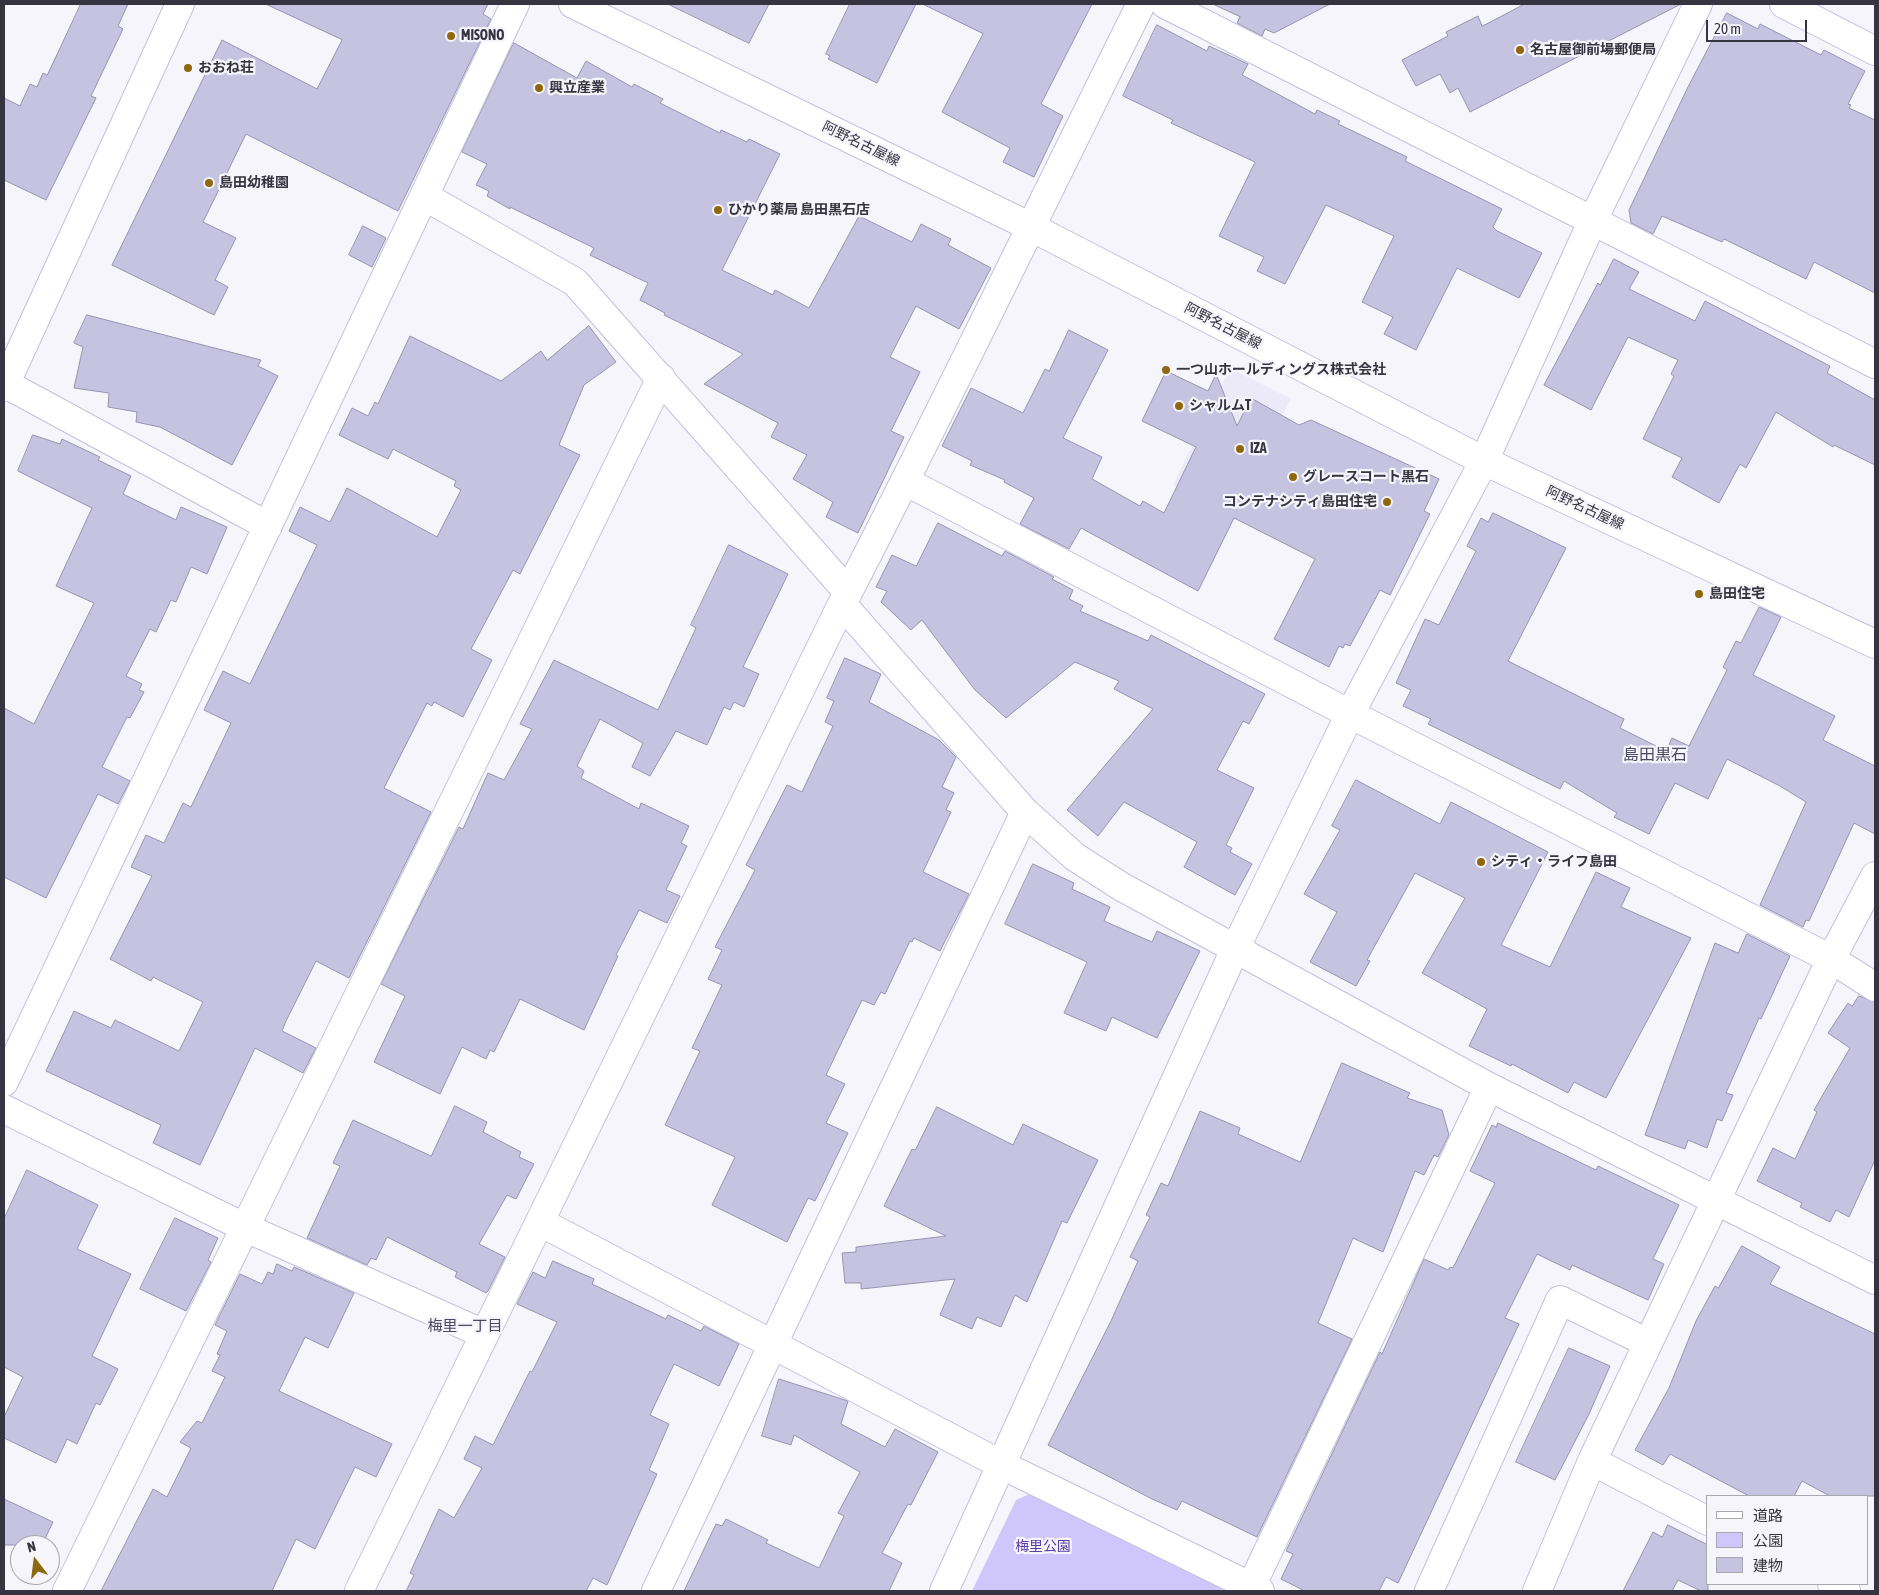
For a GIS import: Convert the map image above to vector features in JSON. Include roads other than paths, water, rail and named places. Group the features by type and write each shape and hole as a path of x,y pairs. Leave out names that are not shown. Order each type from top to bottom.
{"street":[{"path":"180,4 4,385 268,526"},
{"path":"4,1082 515,4"},
{"name":"阿野名古屋線","path":"573,4 1029,226 1484,461 1875,644"},
{"path":"359,1591 845,598 905,482 1029,226 1141,4"},
{"path":"1164,4 1875,364"},
{"path":"944,1591 1236,948 1350,714 1484,461 1592,222 1698,4"},
{"path":"1784,4 1875,51"},
{"path":"424,196 575,282 661,378 1025,812 1075,857 1122,887 1489,1087 1875,1280"},
{"path":"67,1591 661,378"},
{"path":"905,482 1350,714 1831,959 1875,987"},
{"path":"656,1591 774,1346 1025,812"},
{"path":"1537,1591 1592,1461 1715,1199 1831,959 1875,876"},
{"path":"540,1222 1002,1465 1254,1590 1489,1087"},
{"path":"4,1109 246,1228 484,1334"},
{"path":"1428,1591 1560,1300 1648,1343"},
{"path":"1592,1461 1706,1520"},
{"path":"1834,1585 1846,1591"}],"place":[{"name":"MISONO","path":"451,36"},
{"name":"名古屋御前場郵便局","path":"1520,50"},
{"name":"おおね荘","path":"188,68"},
{"name":"興立産業","path":"539,88"},
{"name":"島田幼稚園","path":"209,183"},
{"name":"ひかり薬局 島田黒石店","path":"718,210"},
{"name":"一つ山ホールディングス株式会社","path":"1166,370"},
{"name":"シャルムT","path":"1179,406"},
{"name":"IZA","path":"1240,449"},
{"name":"グレースコート黒石","path":"1293,477"},
{"name":"コンテナシティ島田住宅","path":"1387,502"},
{"name":"島田住宅","path":"1699,594"},
{"name":"シティ・ライフ島田","path":"1481,862"}],"district":[{"name":"島田黒石","path":"1655,755"},
{"name":"梅里一丁目","path":"465,1326"}],"park label":[{"name":"梅里公園","path":"1043,1547"}]}
